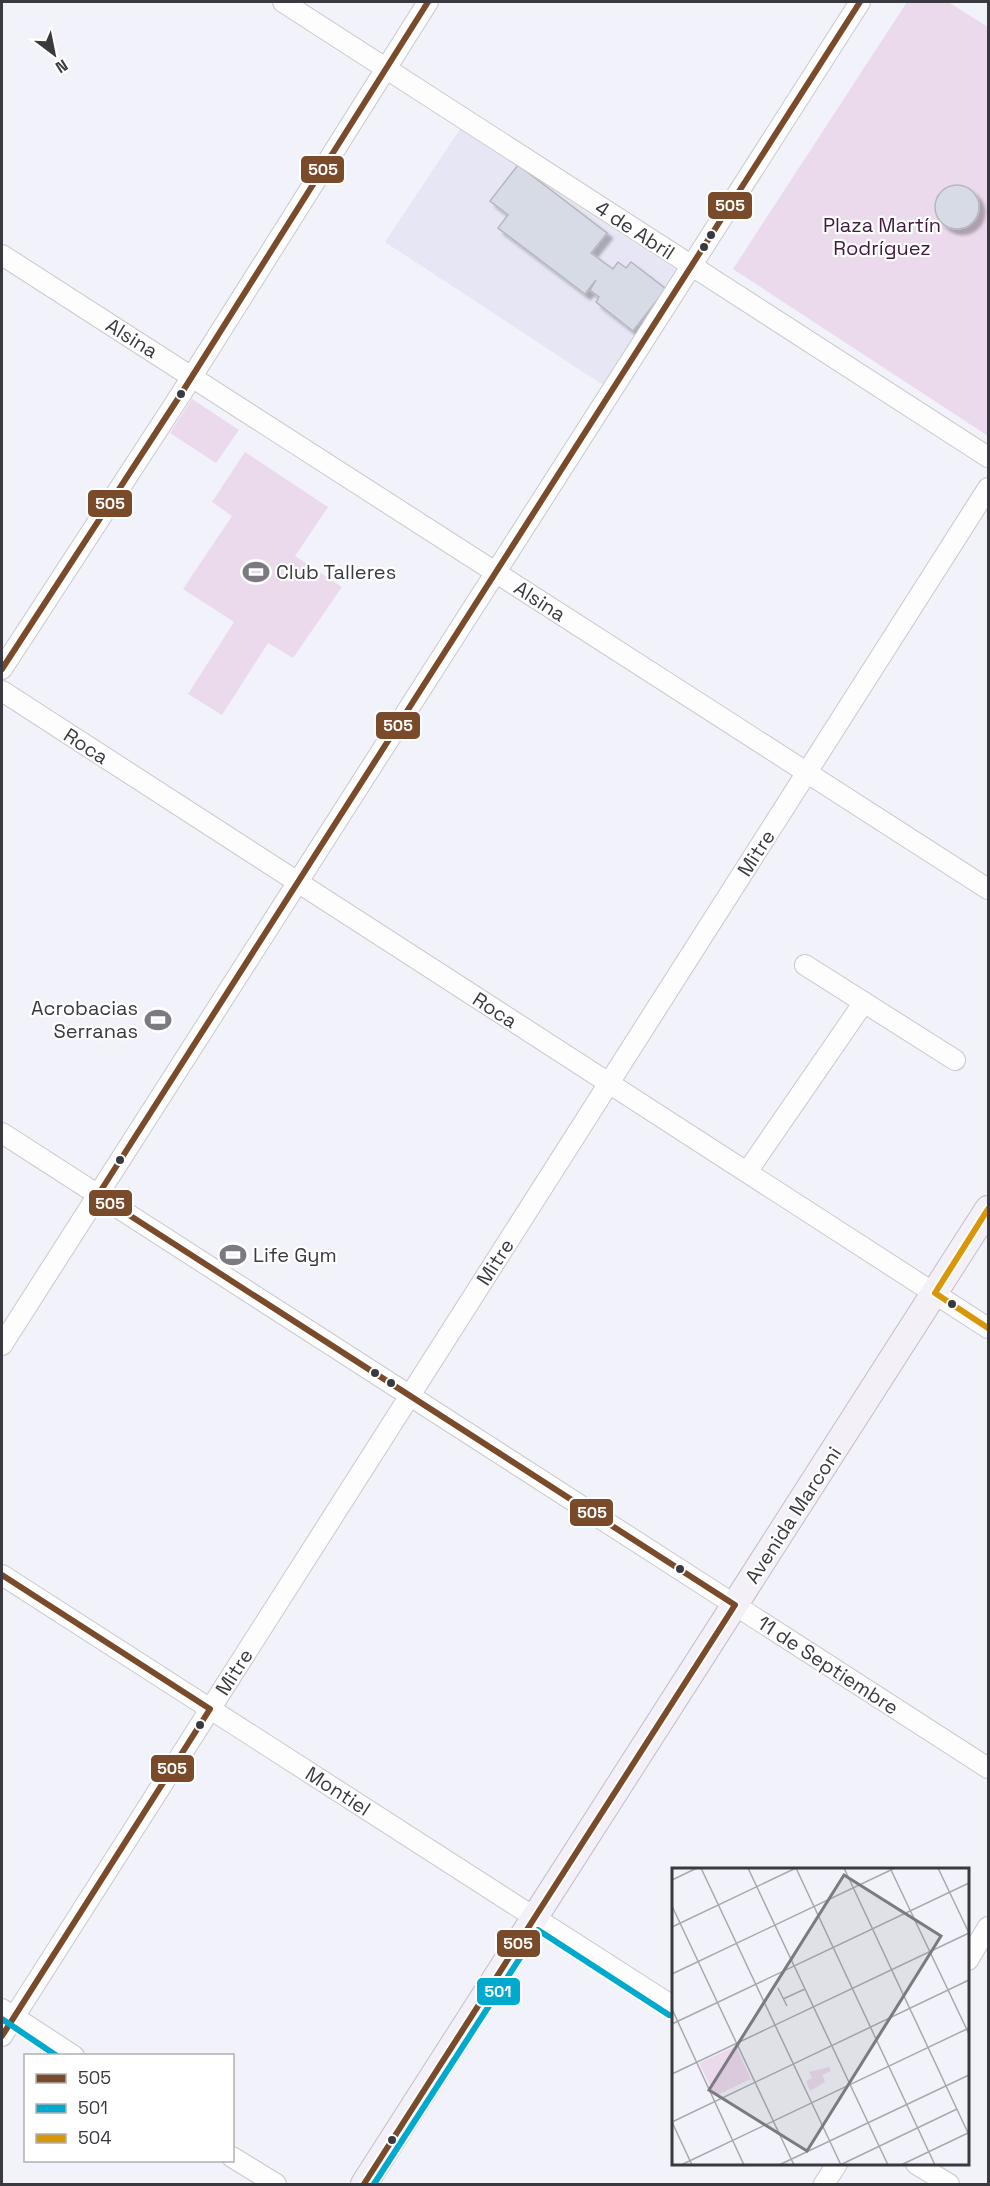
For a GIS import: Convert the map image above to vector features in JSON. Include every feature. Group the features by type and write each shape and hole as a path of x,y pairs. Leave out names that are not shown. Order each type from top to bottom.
{"main road":[{"name":"Avenida Marconi","path":"364,2184 988,1209"}],"street":[{"name":"4 de Abril","path":"283,2 988,457"},
{"path":"2,669 192,375 428,2"},
{"path":"2,1346 860,2"},
{"name":"Alsina","path":"2,255 192,375 988,889"},
{"name":"Mitre","path":"2,2036 8,2013 210,1709 988,488"},
{"name":"Roca","path":"2,691 988,1328"},
{"path":"805,965 955,1060"},
{"path":"747,1173 864,1002"},
{"name":"11 de Septiembre","path":"2,1133 988,1768"},
{"name":"Montiel","path":"2,1575 672,2006"},
{"path":"969,1958 988,1927"},
{"path":"8,2013 72,2054"},
{"path":"234,2158 276,2184"},
{"path":"824,2184 836,2165"},
{"path":"919,2165 949,2184"}],"shaded area":[{"path":"460,129 681,273 606,387 385,242"}],"green space":[{"name":"Plaza Martín Rodríguez","path":"907,2 948,2 988,27 988,436 733,269"},
{"path":"192,399 239,430 216,463 170,433"},
{"path":"245,452 328,507 295,556 342,587 293,658 268,643 222,715 188,694 234,622 183,589 232,516 212,502"}],"building":[{"path":"518,165 607,233 591,253 613,269 618,262 626,268 631,262 666,289 633,331 596,302 599,297 590,290 596,280 585,294 498,228 508,215 490,201"},
{"path":"957,185 966,186 973,191 978,198 978,216 973,223 966,228 957,229 948,228 941,223 936,216 935,207 936,198 941,191 948,186"}],"transit line":[{"name":"505","path":"2,669 181,394 428,2"},
{"name":"505","path":"364,2184 735,1605 98,1195 860,2"},
{"name":"504","path":"988,1209 935,1293 988,1328"},
{"name":"505","path":"2,1575 210,1709 2,2036"},
{"name":"501","path":"374,2184 538,1930 669,2015"},
{"name":"501","path":"2,2019 54,2054"}],"place":[{"name":"Club Talleres","path":"256,572"},
{"name":"Acrobacias Serranas","path":"158,1020"},
{"name":"Life Gym","path":"233,1255"}]}
